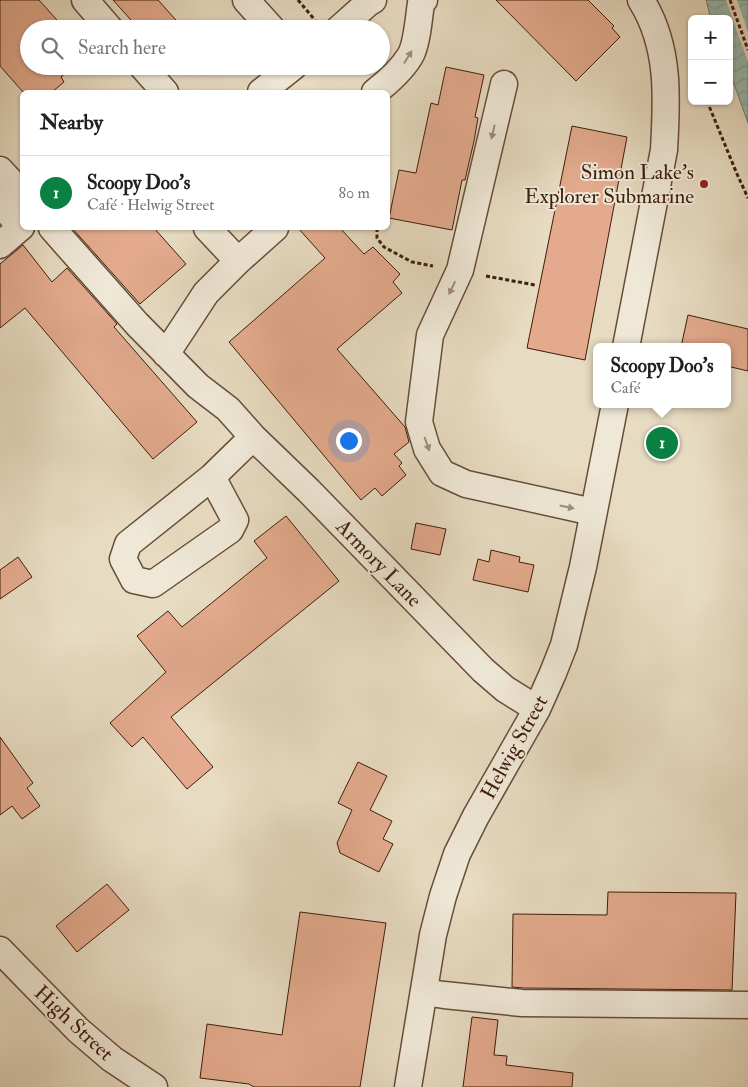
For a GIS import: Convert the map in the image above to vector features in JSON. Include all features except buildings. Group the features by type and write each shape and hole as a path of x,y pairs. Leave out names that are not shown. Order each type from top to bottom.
{"street":[{"path":"85,0 102,20"},
{"path":"246,0 264,20"},
{"path":"338,20 374,0"},
{"path":"627,343 664,150 666,116 663,56 651,17 641,0"},
{"path":"377,90 394,76 411,55 417,33 419,1"},
{"path":"264,90 283,75"},
{"path":"504,84 460,270 430,335 419,422 428,449 442,473 466,484 593,512"},
{"path":"0,170 20,192"},
{"path":"0,203 20,225"},
{"path":"0,245 20,229"},
{"name":"Armory Lane","path":"54,230 166,354 198,386 228,409 253,437 309,491 483,670 505,689 537,709"},
{"path":"209,230 238,260"},
{"path":"166,354 206,294 238,260 273,230"},
{"name":"Helwig Street","path":"408,1087 434,935 443,896 457,854 476,816 537,709 564,645 583,567 613,408"},
{"path":"212,477 253,437"},
{"name":"High Street","path":"0,950 78,1030 112,1059 154,1087"},
{"path":"424,992 522,1003 748,1005"}],"path":[{"path":"298,0 321,20"},
{"path":"730,0 748,50"},
{"path":"709,105 736,174 748,198"}],"water":[{"path":"706,0 748,0 748,123 733,81 733,15 710,15"}],"pier":[{"path":"726,0 737,0 748,32 748,62 733,15 731,15"}],"place":[{"name":"Simon Lake's Explorer Submarine","path":"704,184"},
{"name":"Scoopy Doo's","path":"662,443"}]}
